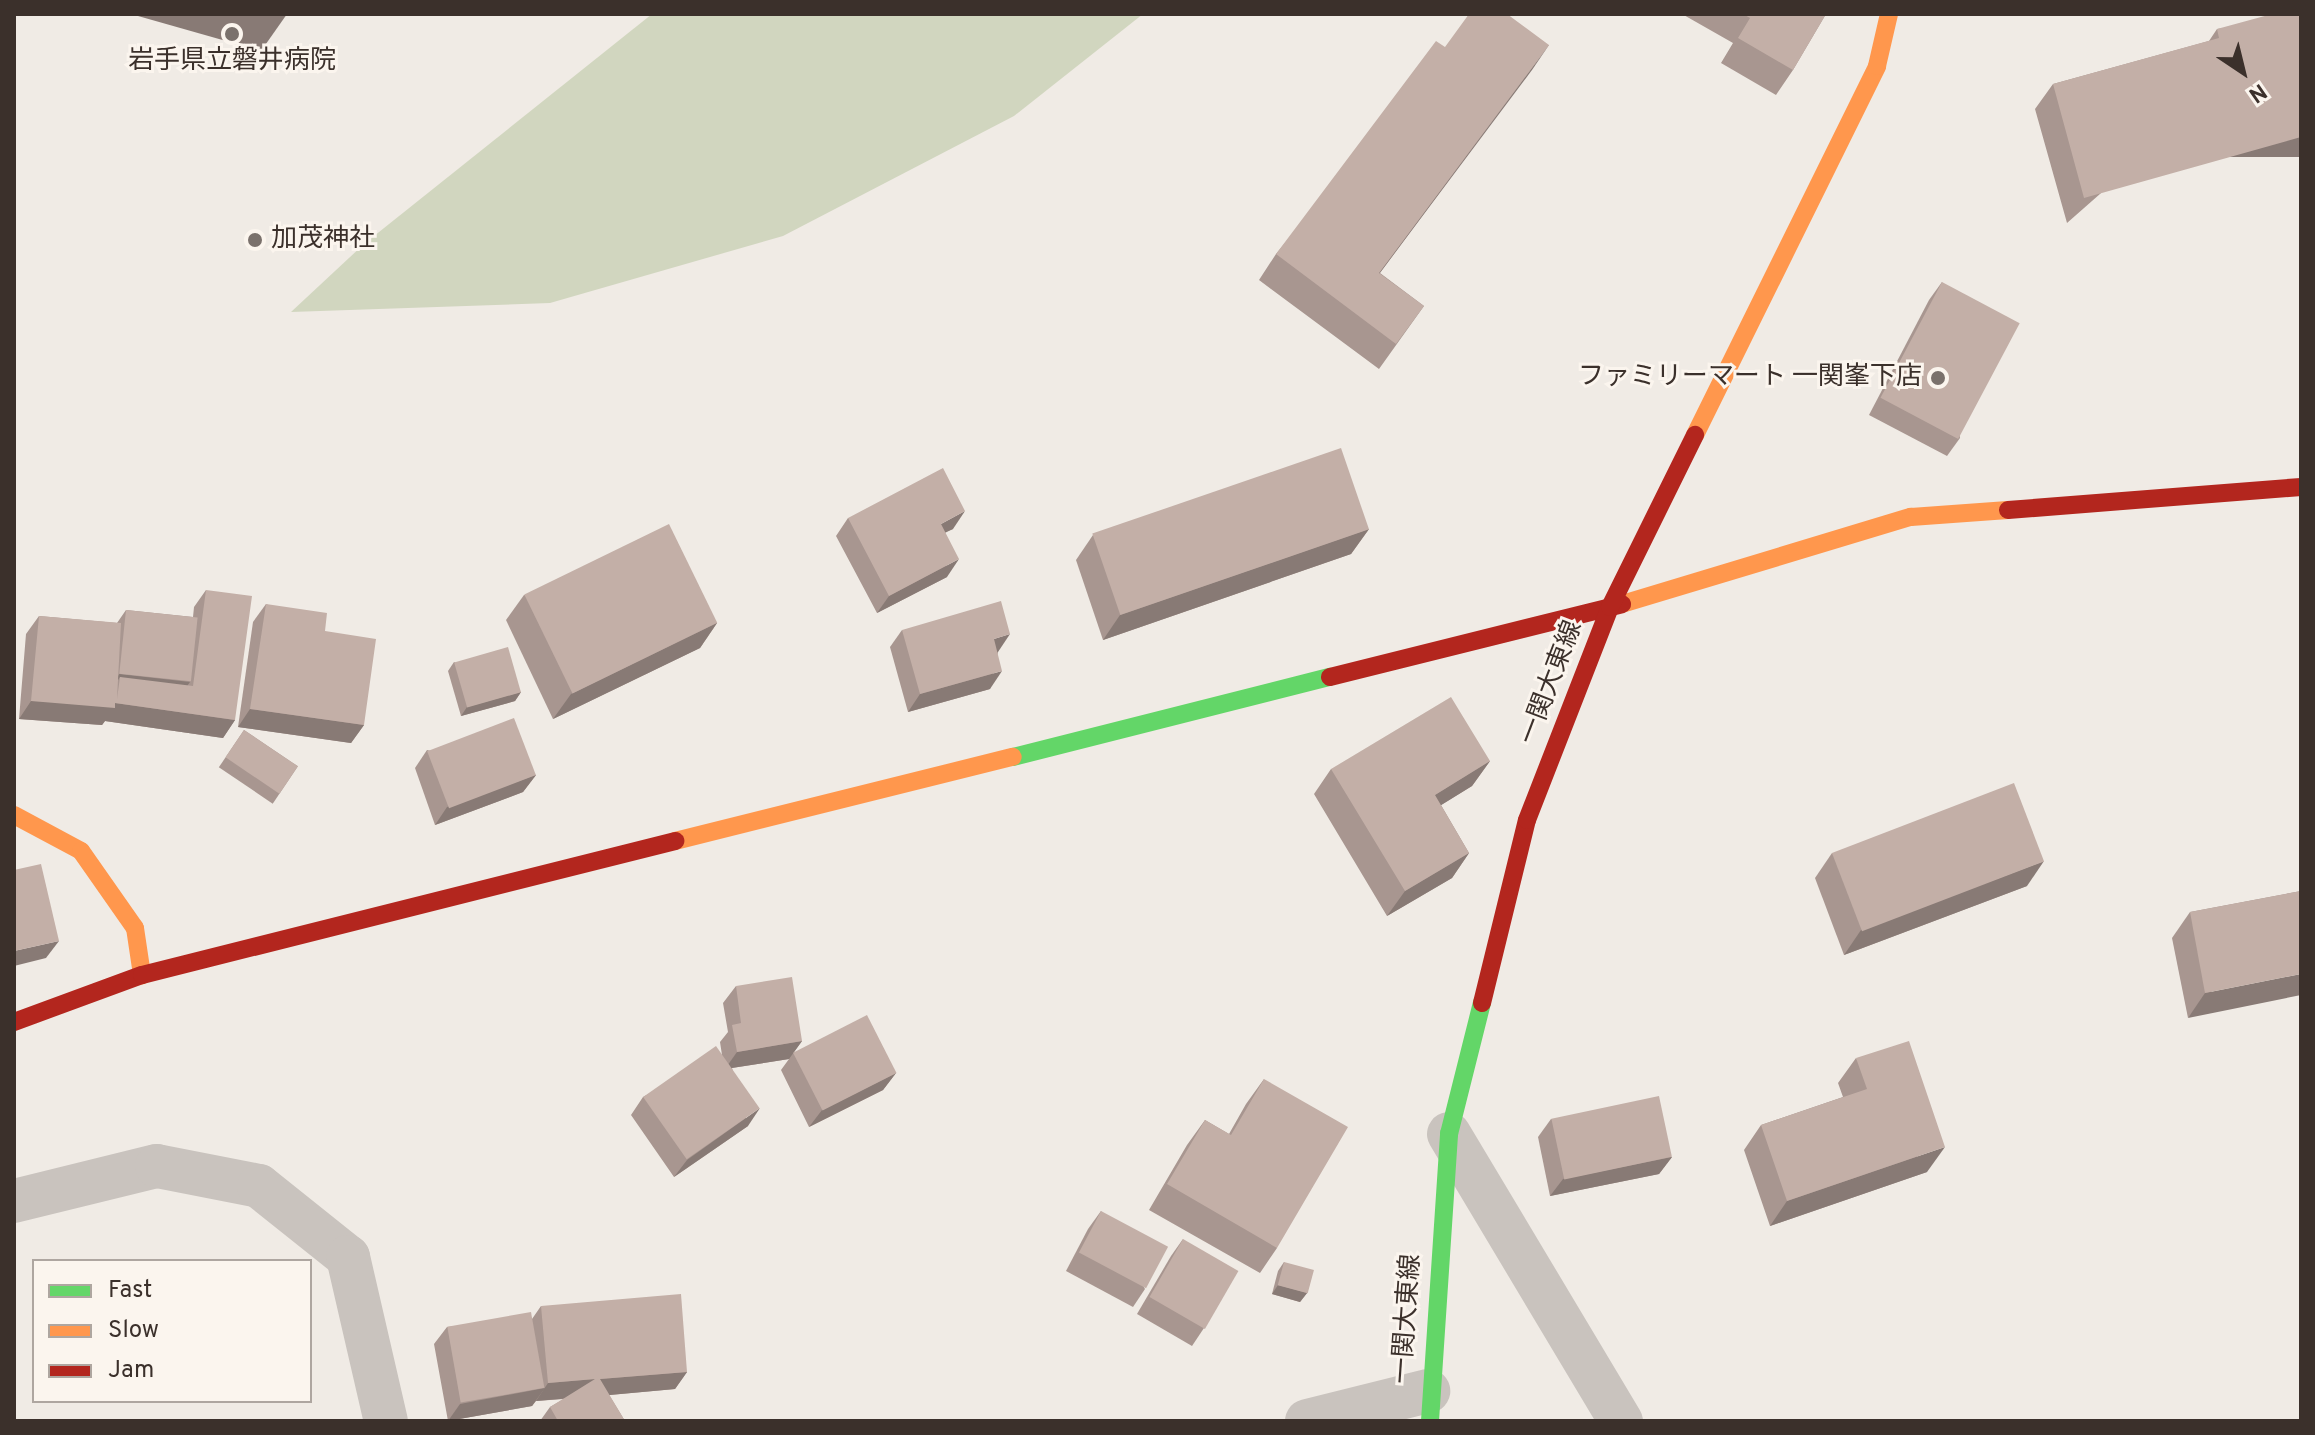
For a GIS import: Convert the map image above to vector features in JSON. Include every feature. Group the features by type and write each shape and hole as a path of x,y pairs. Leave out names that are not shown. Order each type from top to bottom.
{"street":[{"name":"一関大東線","path":"1429,1406 1449,1134 1527,820 1610,607 1877,66 1889,14"},
{"path":"14,1022 142,975 1610,607 1911,517 2301,487"},
{"path":"14,815 81,851 135,928 142,975"},
{"path":"1449,1134 1621,1421"},
{"path":"14,1201 157,1166 259,1186 348,1257 386,1421"},
{"path":"1307,1421 1429,1406"}],"green space":[{"path":"652,14 1143,14 1014,116 783,236 550,303 291,312 364,244"}],"building":[{"path":"1469,14 1507,14 1549,45 1379,273 1424,306 1396,344 1276,254 1436,41 1445,47"},
{"path":"1743,14 1826,14 1793,70 1738,38 1750,18"},
{"path":"2272,14 2300,14 2301,17 2301,137 2084,198 2053,84 2219,38 2217,29"},
{"name":"ファミリーマート 一関峯下店","path":"1942,282 2020,323 1958,439 1880,398"},
{"path":"1341,448 1369,529 1120,615 1092,534"},
{"path":"943,468 965,511 941,524 959,559 889,596 848,518"},
{"path":"669,524 717,623 573,693 524,595"},
{"path":"206,590 252,596 235,720 115,703 115,708 31,701 39,616 121,623 117,699 120,677 193,686"},
{"path":"1001,601 1010,634 994,639 1002,671 920,694 902,630"},
{"path":"266,604 327,613 325,631 376,639 364,725 250,709"},
{"path":"126,610 198,618 191,681 119,674"},
{"path":"508,647 521,692 467,708 454,662"},
{"path":"1451,697 1490,761 1435,795 1469,853 1405,891 1331,769"},
{"path":"514,718 536,775 449,808 427,751"},
{"path":"244,730 298,766 279,794 226,757"},
{"path":"2014,783 2044,861 1862,931 1832,853"},
{"path":"41,864 59,941 14,951 14,870"},
{"path":"2301,891 2301,974 2205,993 2190,912"},
{"path":"792,977 802,1041 737,1052 732,1025 741,1023 736,986"},
{"path":"867,1015 897,1073 823,1111 793,1053"},
{"path":"1909,1041 1945,1147 1787,1201 1761,1125 1867,1089 1856,1058"},
{"path":"716,1046 760,1108 687,1159 643,1097"},
{"path":"1264,1079 1348,1127 1277,1248 1167,1184 1205,1120 1231,1135"},
{"path":"1659,1096 1672,1157 1564,1180 1551,1119"},
{"path":"1101,1211 1168,1247 1146,1288 1079,1252"},
{"path":"1183,1239 1238,1271 1205,1329 1150,1297"},
{"path":"1284,1262 1314,1270 1308,1293 1278,1285"},
{"path":"681,1294 687,1372 600,1379 625,1421 558,1421 550,1407 595,1379 548,1383 541,1306"},
{"path":"531,1312 544,1388 461,1403 447,1327"}],"traffic: fast":[{"path":"1013,757 1330,677"},
{"path":"1430,1421 1449,1134 1482,1003"}],"traffic: slow":[{"path":"1695,435 1877,66 1889,14"},
{"path":"1622,604 1911,517 2008,510"},
{"path":"675,841 1013,757"},
{"path":"14,815 81,851 135,928 142,975"}],"traffic: jam":[{"path":"1482,1003 1527,820 1610,607 1695,435"},
{"path":"2008,510 2301,487"},
{"path":"1330,677 1622,604"},
{"path":"14,1022 142,975 675,841"}],"place":[{"name":"岩手県立磐井病院","path":"232,34"},
{"name":"加茂神社","path":"255,240"},
{"name":"ファミリーマート 一関峯下店","path":"1938,378"}]}
